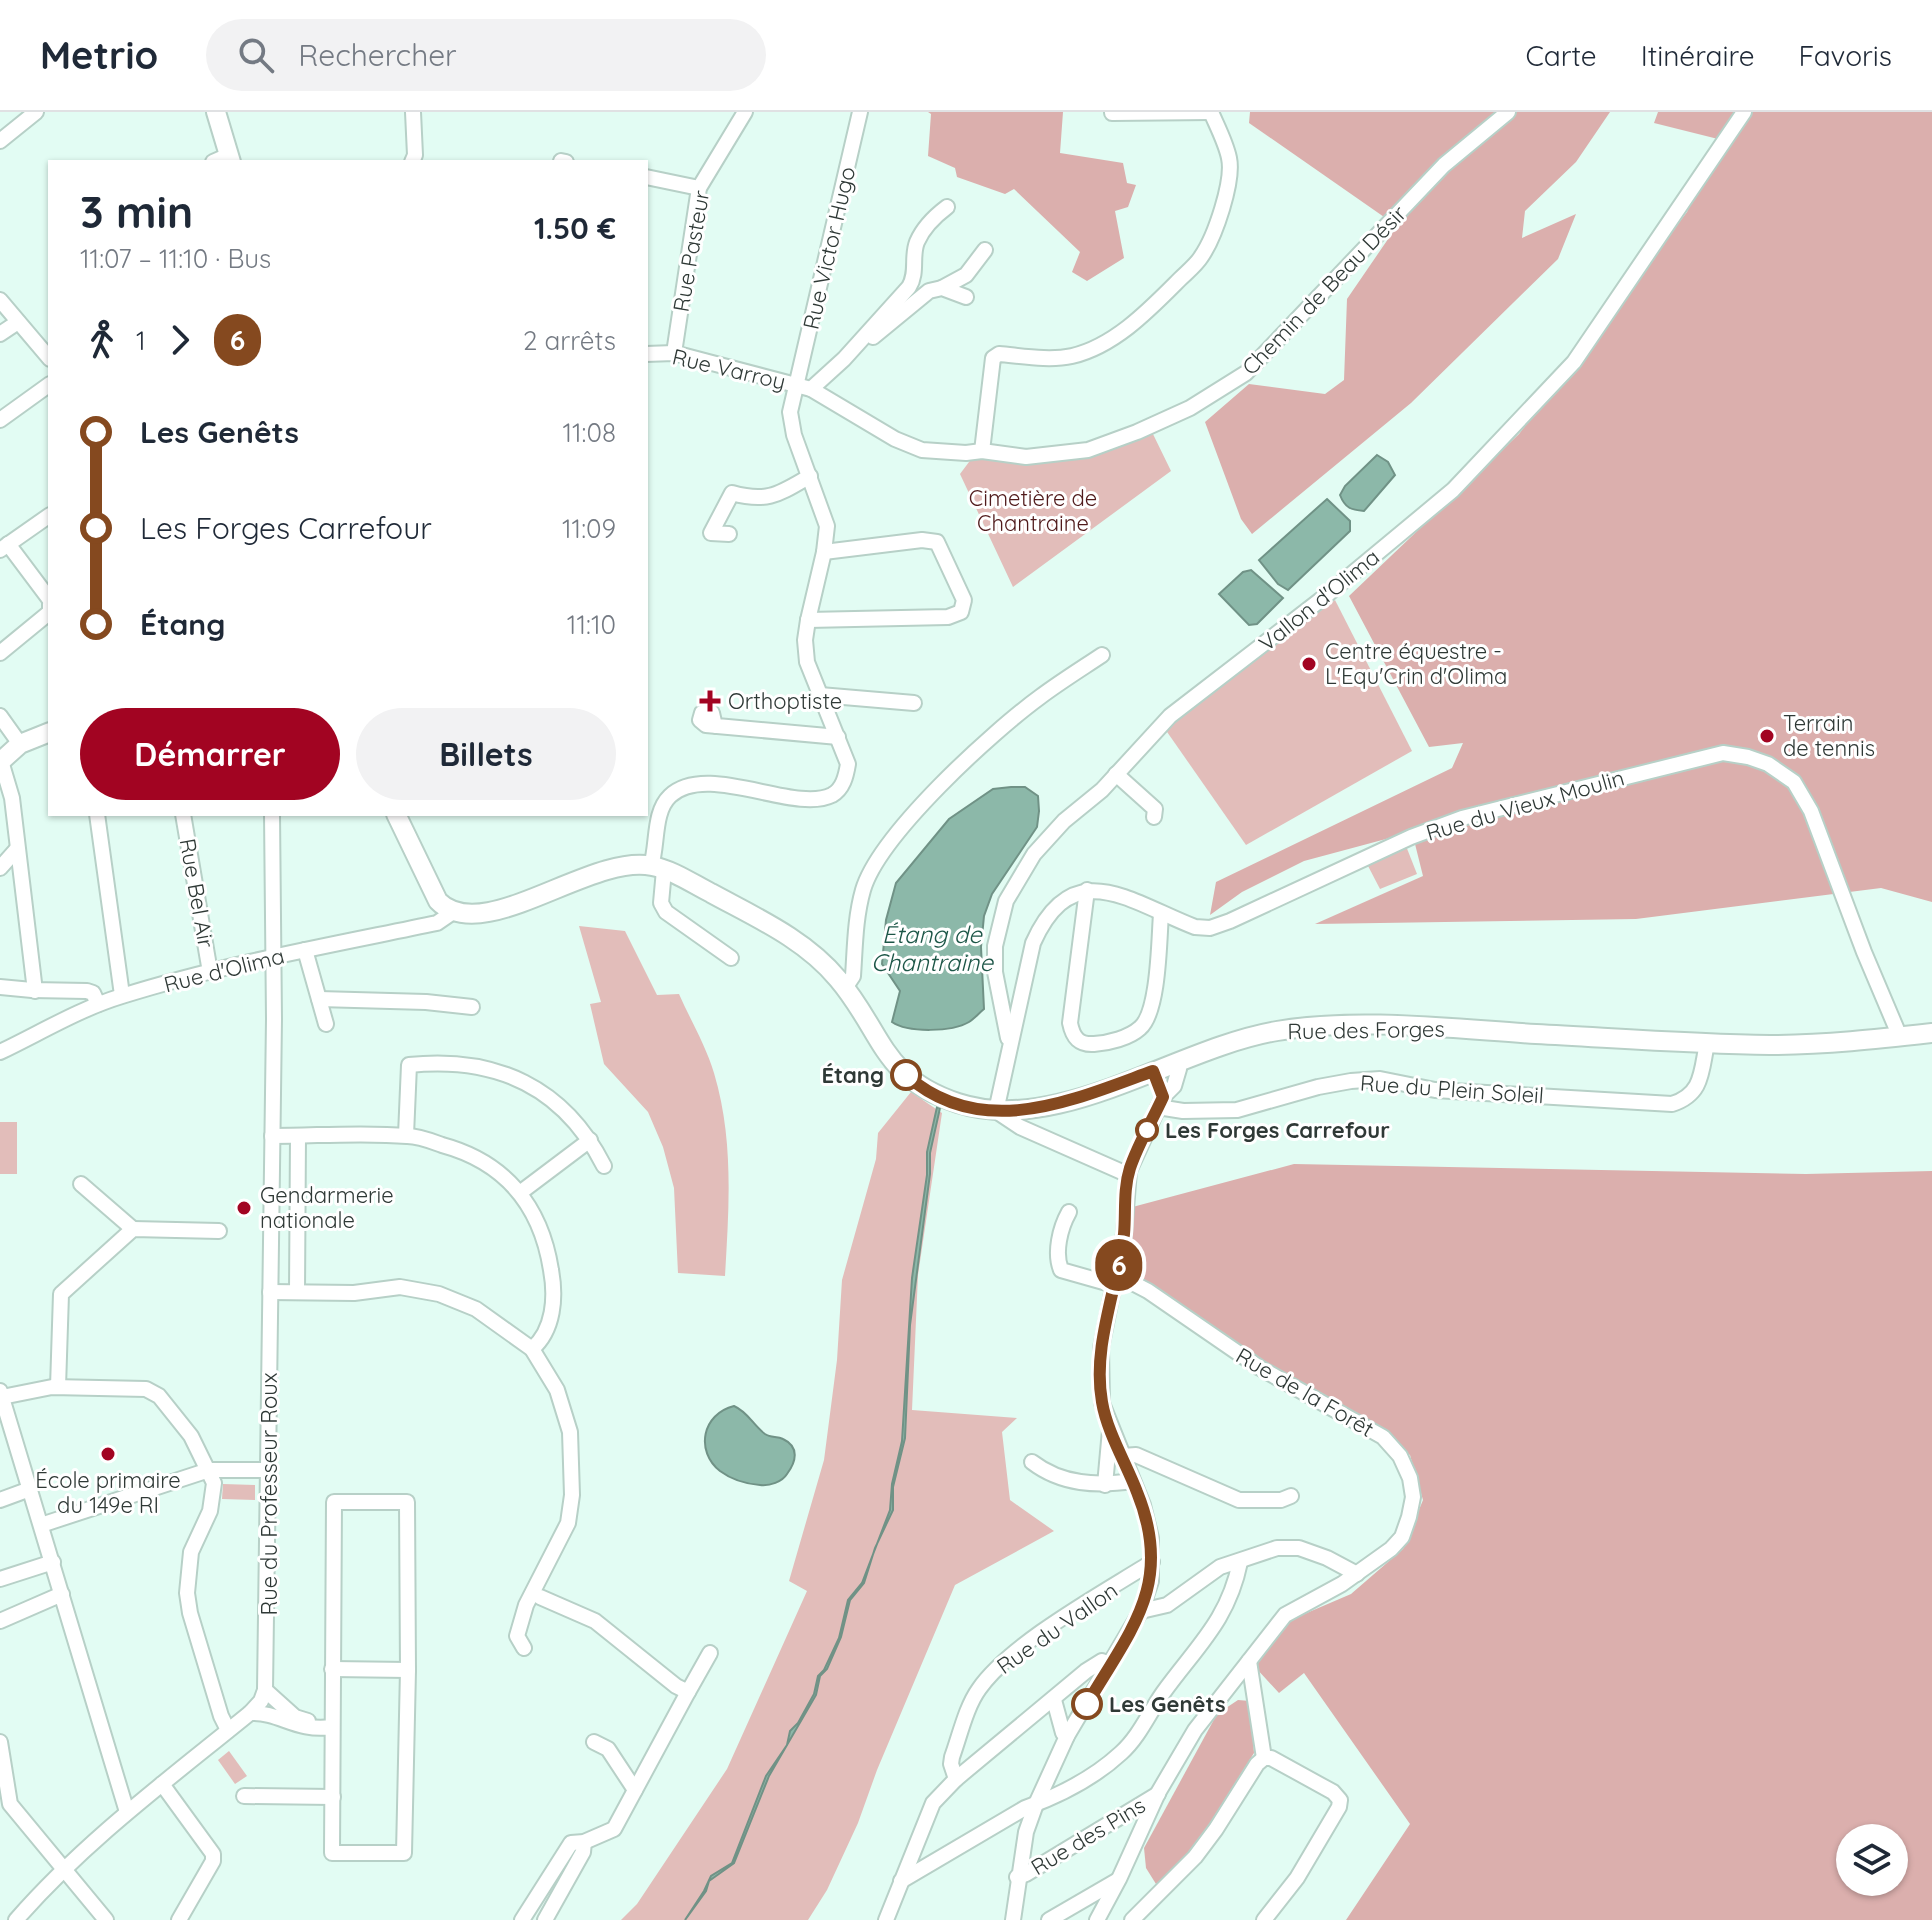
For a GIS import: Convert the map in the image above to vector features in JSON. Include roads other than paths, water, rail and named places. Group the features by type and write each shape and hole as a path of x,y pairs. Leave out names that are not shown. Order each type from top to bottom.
{"main road":[{"path":"216,112 224,160"},
{"path":"1,761 20,744 48,733"},
{"path":"397,816 438,901 453,912"},
{"name":"Rue des Forges","path":"453,912 491,912 618,865 658,868 761,920 823,963 845,988 879,1045 911,1079 933,1093 956,1102 996,1111 1043,1109 1272,1032 1321,1027 1396,1026 1774,1045 1932,1033"}],"street":[{"path":"0,141 36,112"},
{"path":"413,112 413,160"},
{"name":"Rue Pasteur","path":"674,353 699,188 745,112"},
{"name":"Rue Victor Hugo","path":"658,868 662,808 671,795 690,785 712,783 814,799 831,795 840,788 848,764 807,662 805,640 827,526 794,435 790,412 804,387 860,112"},
{"path":"982,451 993,358 999,354 1048,358 1071,356 1093,349 1121,332 1156,303 1201,258 1215,230 1225,195 1230,159 1211,112 1112,113"},
{"name":"Chemin de Beau Désir","path":"1026,457 1088,450 1137,432 1190,408 1246,373 1444,165 1508,112"},
{"name":"Vallon d'Olima","path":"996,1111 1010,1047 995,972 995,946 1006,901 1034,854 1064,821 1102,790 1170,716 1323,598 1453,490 1574,362 1744,112"},
{"path":"648,177 699,188"},
{"name":"Rue Varroy","path":"844,359 909,287 915,278 916,243 934,217 947,207"},
{"name":"Rue Varroy","path":"804,387 929,291 942,288 966,275 985,250"},
{"path":"942,288 966,297"},
{"path":"0,300 48,357"},
{"path":"0,334 18,322"},
{"name":"Rue Varroy","path":"648,354 674,353 804,387 895,439 922,450 982,451 1026,457"},
{"path":"0,420 48,385"},
{"path":"729,534 711,533 732,493 753,499 768,498 810,476"},
{"path":"48,516 4,547 48,600"},
{"path":"808,620 948,617 961,612 964,600 937,542 922,540 824,552"},
{"path":"0,653 48,614"},
{"path":"845,988 853,976 863,890 877,859 919,808 986,743 1038,698 1102,655"},
{"path":"820,695 914,703"},
{"path":"0,716 20,744"},
{"path":"715,726 838,737"},
{"name":"Rue du Vieux Moulin","path":"1087,890 1110,891 1195,927 1210,928 1411,837 1462,818 1680,762 1723,753 1748,757 1768,764 1794,782 1811,811 1900,1037"},
{"path":"1,761 12,798 35,991"},
{"path":"1116,774 1155,809 1154,817"},
{"path":"97,816 122,995"},
{"name":"Rue Bel Air","path":"183,816 210,972"},
{"name":"Rue du Professeur Roux","path":"265,1690 272,1136 272,816"},
{"path":"0,868 17,849"},
{"path":"658,868 661,903 666,912 731,958"},
{"path":"1010,1047 1033,943 1043,921 1062,900 1087,890 1070,1023 1078,1042 1089,1044 1109,1043 1139,1029 1147,1019 1152,1002 1161,914"},
{"name":"Rue d'Olima","path":"0,1052 122,995 273,957 437,923 453,912"},
{"path":"305,950 326,1024"},
{"path":"0,987 87,991 93,993 98,1004"},
{"path":"319,999 426,1002 472,1007"},
{"name":"Rue du Plein Soleil","path":"1161,1102 1183,1111 1237,1110 1318,1087 1380,1079 1435,1090 1672,1104 1689,1099 1697,1088 1707,1043"},
{"path":"1013,1920 1017,1877 1026,1832 1036,1804 1067,1736 1141,1611 1151,1581 1151,1538 1133,1481 1102,1403 1101,1348 1124,1234 1129,1171 1161,1102 1174,1086 1178,1062"},
{"path":"406,1135 409,1065 475,1065 511,1075 540,1091 570,1115 590,1140 604,1166"},
{"path":"1153,1071 1161,1102"},
{"path":"996,1111 1020,1127 1122,1172 1129,1171"},
{"path":"272,1136 406,1135 470,1152 521,1192 549,1252 553,1283 552,1312 543,1340 532,1349"},
{"path":"297,1292 298,1136"},
{"path":"521,1192 590,1140"},
{"path":"81,1184 133,1229 219,1231"},
{"name":"Rue de la Forêt","path":"1069,1212 1064,1222 1057,1260 1061,1270 1107,1283 1123,1278 1148,1291 1260,1368 1383,1437 1400,1456 1410,1478 1413,1497 1402,1537 1391,1549 1357,1574 1285,1615 1195,1730 1158,1793 1097,1920"},
{"path":"58,1387 61,1294 133,1229"},
{"path":"270,1292 354,1293 400,1287 439,1294 476,1309 532,1349 557,1390 570,1432 572,1495 568,1523 526,1605 517,1636 524,1648"},
{"path":"127,1812 1,1393 58,1387 146,1389 159,1396 191,1436 214,1483 210,1509 191,1552 187,1593 190,1613 228,1730"},
{"path":"1105,1485 1111,1427"},
{"path":"1123,1456 1136,1455 1239,1500 1281,1500 1291,1496"},
{"path":"1032,1462 1044,1471 1071,1482 1105,1485 1133,1481"},
{"path":"41,1525 209,1470 269,1470"},
{"path":"0,1500 30,1489"},
{"path":"334,1502 407,1502 408,1670 404,1853 332,1853 332,1669 334,1502"},
{"path":"1141,1611 1167,1605 1220,1567 1277,1548 1299,1548 1357,1574"},
{"path":"0,1579 53,1562"},
{"name":"Rue du Vallon","path":"956,1779 952,1757 977,1691 995,1670 1051,1627 1152,1562"},
{"path":"901,1881 1025,1808 1047,1801 1121,1754 1222,1615 1236,1584 1240,1562"},
{"path":"0,1621 62,1594"},
{"path":"540,1597 595,1621 688,1692"},
{"path":"522,1920 571,1843 584,1842 614,1829 710,1653"},
{"path":"886,1920 933,1803 956,1779 1086,1671 1102,1661 1110,1665"},
{"path":"1249,1661 1264,1758"},
{"path":"332,1669 408,1670"},
{"path":"16,1920 63,1869 127,1812 250,1713 261,1701 265,1690 295,1717 332,1727"},
{"path":"1054,1700 1063,1733 1067,1736"},
{"path":"250,1713 269,1714 304,1728 332,1727"},
{"path":"0,1742 10,1804 106,1920"},
{"path":"594,1742 608,1749 635,1790"},
{"path":"1132,1920 1195,1857 1257,1764 1264,1758 1271,1758 1333,1792 1340,1800 1339,1807 1297,1878 1264,1920"},
{"path":"162,1784 213,1854 213,1861 179,1920"},
{"name":"Rue des Pins","path":"1017,1877 1158,1793"},
{"path":"244,1796 333,1797"},
{"path":"545,1920 583,1852 584,1842"},
{"path":"1049,1920 1119,1879"}],"water":[{"path":"1377,455 1388,462 1395,475 1364,511 1349,508 1340,495 1345,486"},
{"path":"1327,499 1350,521 1350,531 1288,590 1278,584 1259,560"},
{"path":"1251,570 1283,598 1257,624 1249,625 1219,594 1243,572"},
{"name":"Étang de Chantraine","path":"1025,787 1038,796 1039,811 1037,827 992,894 984,916 981,947 984,1009 969,1022 952,1028 930,1030 899,1026 892,1022 900,991 882,964 886,920 896,883 949,819 993,789"},
{"path":"937,1107 940,1108 930,1153 930,1174 910,1325 905,1438 893,1487 893,1510 877,1543 890,1510 892,1484 902,1441 912,1278 927,1175 927,1152"},
{"path":"734,1406 765,1434 783,1439 792,1446 795,1455 793,1465 779,1481 764,1485 745,1483 720,1471 712,1463 705,1444 709,1425 723,1410"},
{"path":"873,1554 864,1583 850,1600 841,1637 827,1669 820,1676 816,1695 787,1745 790,1731 814,1694 818,1676 839,1638 848,1600 862,1583"},
{"path":"787,1745 769,1776 734,1863 709,1881 706,1891 685,1920 711,1876 732,1863 766,1776"}],"place":[{"name":"Centre équestre - L'Equ'Crin d'Olima","path":"1309,664"},
{"name":"Orthoptiste","path":"710,701"},
{"name":"Terrain de tennis","path":"1767,736"},
{"name":"Étang","path":"906,1075"},
{"name":"Les Forges Carrefour","path":"1147,1130"},
{"name":"Gendarmerie nationale","path":"244,1208"},
{"name":"École primaire du 149e RI","path":"108,1454"},
{"name":"Les Genêts","path":"1087,1704"}],"park label":[{"name":"Cimetière de Chantraine","path":"1033,510"}]}
